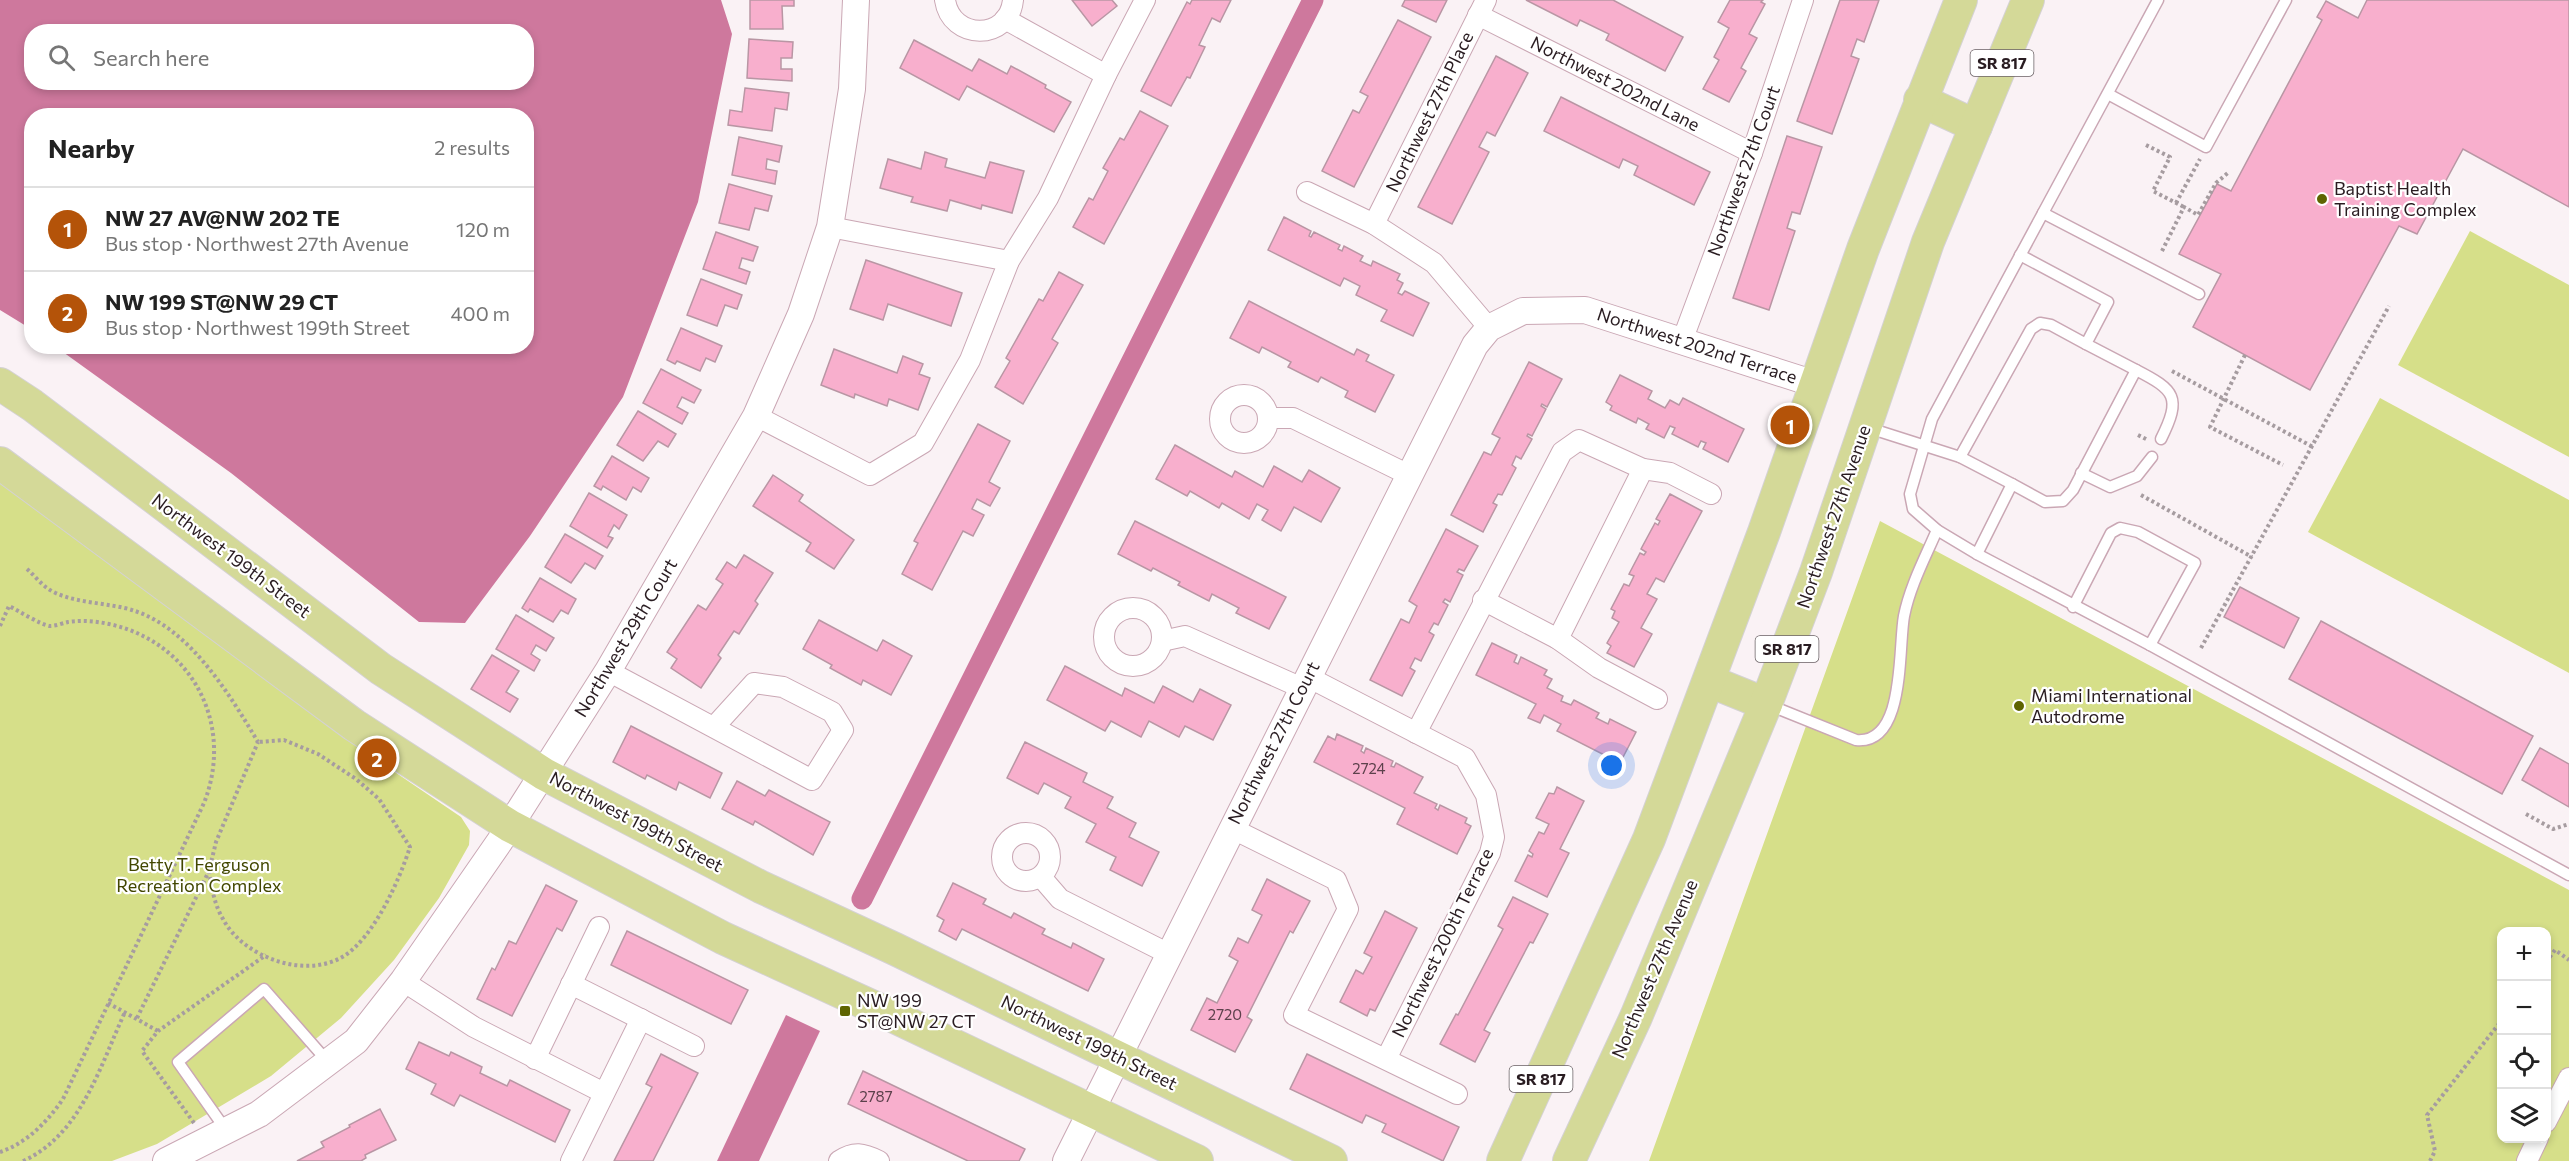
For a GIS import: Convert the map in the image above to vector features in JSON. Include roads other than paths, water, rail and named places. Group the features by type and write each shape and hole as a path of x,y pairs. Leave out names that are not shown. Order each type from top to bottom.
{"main road":[{"name":"SR 817","path":"1503,1161 1649,839 1709,681 1863,249 1961,0"},
{"name":"Northwest 27th Avenue","path":"1569,1161 1636,1017 1766,704 1816,572 1928,242 2028,0"},
{"path":"1920,100 1976,126"},
{"name":"Northwest 199th Street","path":"0,384 32,405 381,669 544,774 761,887 1117,1056 1331,1161"},
{"path":"0,463 354,725 510,826 723,938 880,1010 1158,1147 1197,1161"},
{"path":"1709,681 1766,704"}],"street":[{"name":"Northwest 29th Court","path":"195,1149 259,1114 356,1041 403,981 544,774 608,671 756,416 801,314 830,227 852,89 856,0"},
{"path":"945,0 946,9 954,21 966,29 980,32 994,28 1005,20 1013,0"},
{"path":"756,416 870,475 923,443 970,360 1009,261 1048,198 1106,75 1145,0"},
{"name":"Northwest 27th Court","path":"1683,341 1752,153 1803,0"},
{"name":"Northwest 202nd Lane","path":"1482,8 1752,153"},
{"name":"Northwest 27th Place","path":"1374,224 1482,8"},
{"path":"1005,20 1106,75"},
{"path":"1307,192 1374,224 1434,263 1489,328"},
{"path":"830,227 1009,261"},
{"name":"Northwest 202nd Terrace","path":"1489,328 1523,311 1585,310 1815,384"},
{"name":"Northwest 27th Court","path":"1066,1161 1475,345 1489,328"},
{"path":"1268,418 1293,418 1409,475"},
{"path":"1416,733 1562,452 1579,440 1642,469 1670,473 1711,494"},
{"path":"1558,639 1642,469"},
{"path":"1484,600 1558,639 1599,668 1657,699"},
{"name":"Northwest 200th Terrace","path":"1162,641 1185,636 1305,683 1416,733 1465,758 1486,795 1494,837 1490,853 1386,1059"},
{"path":"608,671 714,728 812,780 843,730 832,712 783,687 754,682 714,728"},
{"path":"1232,828 1336,880 1348,909 1294,1015 1457,1094"},
{"path":"1041,876 1060,899 1169,954"},
{"path":"535,1059 599,927"},
{"path":"403,981 458,1017 604,1093"},
{"path":"571,984 694,1046"},
{"path":"571,1161 641,1019"},
{"path":"2551,1114 2569,1078"},
{"path":"2527,1161 2536,1143"},
{"path":"839,1161 852,1154 864,1154 879,1161"}],"lane":[{"path":"2158,0 1932,419 1910,494 1913,509 1937,530 1977,554 2073,607 2150,645 2569,875"},
{"path":"2108,94 2206,147 2286,0"},
{"path":"2043,213 2199,294"},
{"path":"2020,255 2108,302 2086,344"},
{"path":"1960,457 2031,329 2040,323 2051,325 2164,384 2172,398 2172,418 2162,439"},
{"path":"1865,427 1960,457 2045,502 2063,501 2081,473 2136,370"},
{"path":"2081,473 2110,487 2137,476 2152,457"},
{"path":"1977,554 2012,484"},
{"path":"2073,607 2111,532 2120,528 2138,532 2194,563 2150,645"},
{"path":"1766,704 1856,740 1865,741 1874,738 1883,729 1890,718 1896,693 1904,618 1908,602 1937,530"},
{"path":"195,1149 178,1062 264,989 328,1062"}],"waterway":[{"path":"862,899 1313,0"}],"place":[{"name":"Baptist Health Training Complex","path":"2322,199"},
{"name":"NW 27 AV@NW 202 TE","path":"1790,425"},
{"name":"Miami International Autodrome","path":"2019,706"},
{"name":"NW 199 ST@NW 29 CT","path":"377,758"},
{"name":"NW 199 ST@NW 27 CT","path":"845,1011"}],"park label":[{"name":"Betty T. Ferguson Recreation Complex","path":"199,875"}]}
